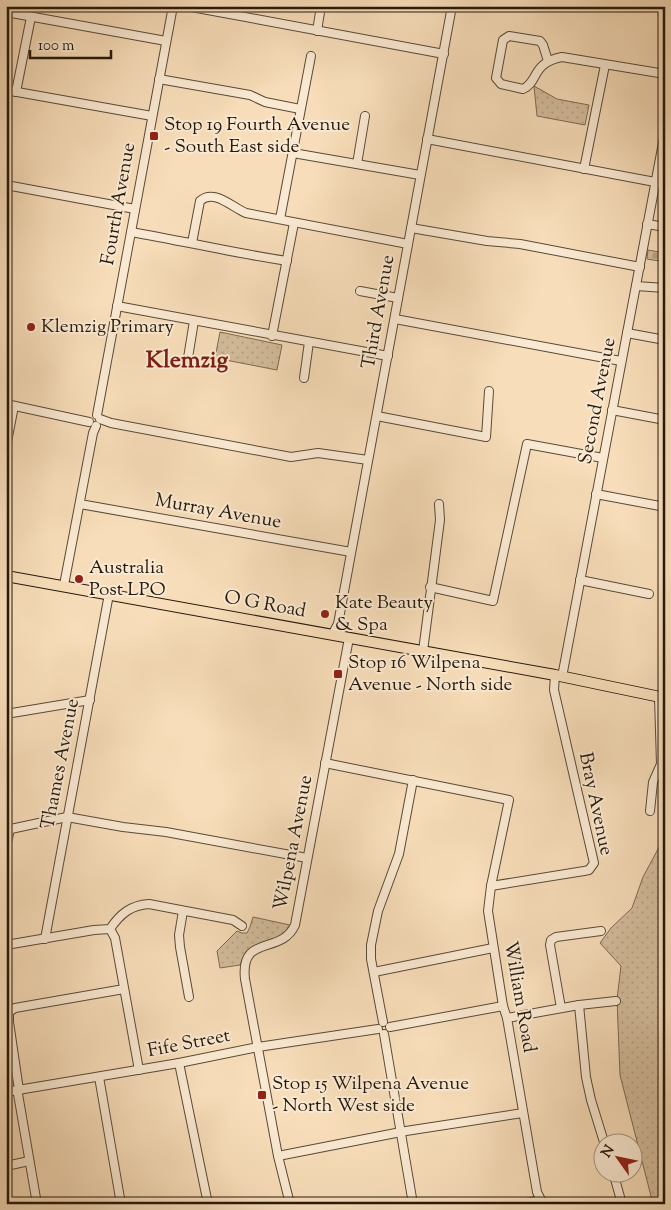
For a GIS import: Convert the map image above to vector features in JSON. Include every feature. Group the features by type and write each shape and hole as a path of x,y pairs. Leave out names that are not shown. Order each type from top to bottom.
{"main road":[{"name":"O G Road","path":"6,576 558,676 663,698"}],"street":[{"name":"Fourth Avenue","path":"64,585 173,6"},
{"path":"186,6 444,54"},
{"path":"317,31 321,6"},
{"name":"Third Avenue","path":"341,636 338,624 452,6"},
{"path":"6,12 166,41"},
{"path":"16,92 31,17"},
{"path":"548,61 543,45 540,42 509,36 503,40 496,78 501,84 523,89 529,86 539,68 548,61 562,56 604,65 665,74"},
{"path":"280,219 310,56"},
{"path":"584,169 604,65"},
{"path":"159,79 250,95 265,102 300,109"},
{"path":"6,90 152,116"},
{"path":"357,164 365,116"},
{"name":"Second Avenue","path":"558,676 580,580 647,224 659,178 665,132"},
{"path":"428,139 584,169 659,178"},
{"path":"293,153 420,175"},
{"path":"6,185 135,209"},
{"path":"192,243 200,201 208,197 222,199 246,213 408,244"},
{"path":"272,336 294,223"},
{"path":"647,224 665,227"},
{"path":"411,228 487,241 520,244 640,266"},
{"path":"131,232 286,261"},
{"path":"636,286 665,288"},
{"path":"360,291 398,298"},
{"path":"117,306 194,322 388,356"},
{"path":"395,319 621,362"},
{"path":"188,358 194,322"},
{"path":"627,333 665,340"},
{"path":"304,378 310,342"},
{"path":"377,416 486,437 490,391"},
{"path":"6,447 10,405 291,457 318,453 368,460"},
{"path":"612,410 665,420"},
{"path":"430,587 493,601 527,444 603,458"},
{"path":"596,494 665,507"},
{"name":"Murray Avenue","path":"80,504 351,552"},
{"path":"423,651 440,520 439,504"},
{"path":"580,580 649,594"},
{"name":"Thames Avenue","path":"45,939 109,594"},
{"name":"Wilpena Avenue","path":"290,1204 278,1156 245,979 244,964 256,949 281,941 293,930 325,763 341,636"},
{"name":"Bray Avenue","path":"491,886 589,870 594,863 554,690 558,676"},
{"path":"650,811 653,782 661,764 663,698"},
{"path":"6,714 90,700"},
{"path":"325,763 413,780 399,854 378,911 371,952 381,1028 413,1204"},
{"name":"William Road","path":"413,780 509,800 491,886 488,917 537,1192 542,1202"},
{"path":"6,848 8,829 67,817 166,832 307,858"},
{"path":"6,945 110,929 121,916 136,905 149,904 233,920 242,926"},
{"path":"183,911 179,935 189,997"},
{"path":"110,929 115,938 139,1070"},
{"path":"561,1008 550,944 551,940 601,931"},
{"path":"374,972 493,948"},
{"path":"37,1204 18,1094 9,1012 11,1009 124,989"},
{"path":"507,1018 579,1005 616,1001"},
{"path":"579,1005 586,1077 601,1132"},
{"path":"381,1028 388,1024 390,1028 503,1006"},
{"name":"Fife Street","path":"6,1092 381,1028"},
{"path":"179,1063 208,1204"},
{"path":"99,1077 121,1204"},
{"path":"278,1156 400,1132 523,1113"},
{"path":"6,1166 29,1161"},
{"path":"616,1182 622,1204"},
{"path":"522,1204 542,1202"}],"green space":[{"path":"534,86 557,99 589,105 585,125 537,116"},
{"path":"648,250 665,253 665,262 647,259"},
{"path":"220,332 282,345 277,370 215,358"},
{"path":"665,836 665,1204 653,1204 644,1169 644,1132 635,1132 620,1075 617,999 621,966 600,943 611,928 632,908 643,877"},
{"path":"253,917 290,925 278,937 250,950 240,965 220,968 217,951 237,931 247,933"}],"place":[{"name":"Stop 19 Fourth Avenue - South East side","path":"154,136"},
{"name":"Klemzig Primary","path":"31,327"},
{"name":"Australia Post LPO","path":"79,579"},
{"name":"Kate Beauty & Spa","path":"325,614"},
{"name":"Stop 16 Wilpena Avenue - North side","path":"338,674"},
{"name":"Stop 15 Wilpena Avenue - North West side","path":"262,1095"}],"district":[{"name":"Klemzig","path":"187,361"}]}
